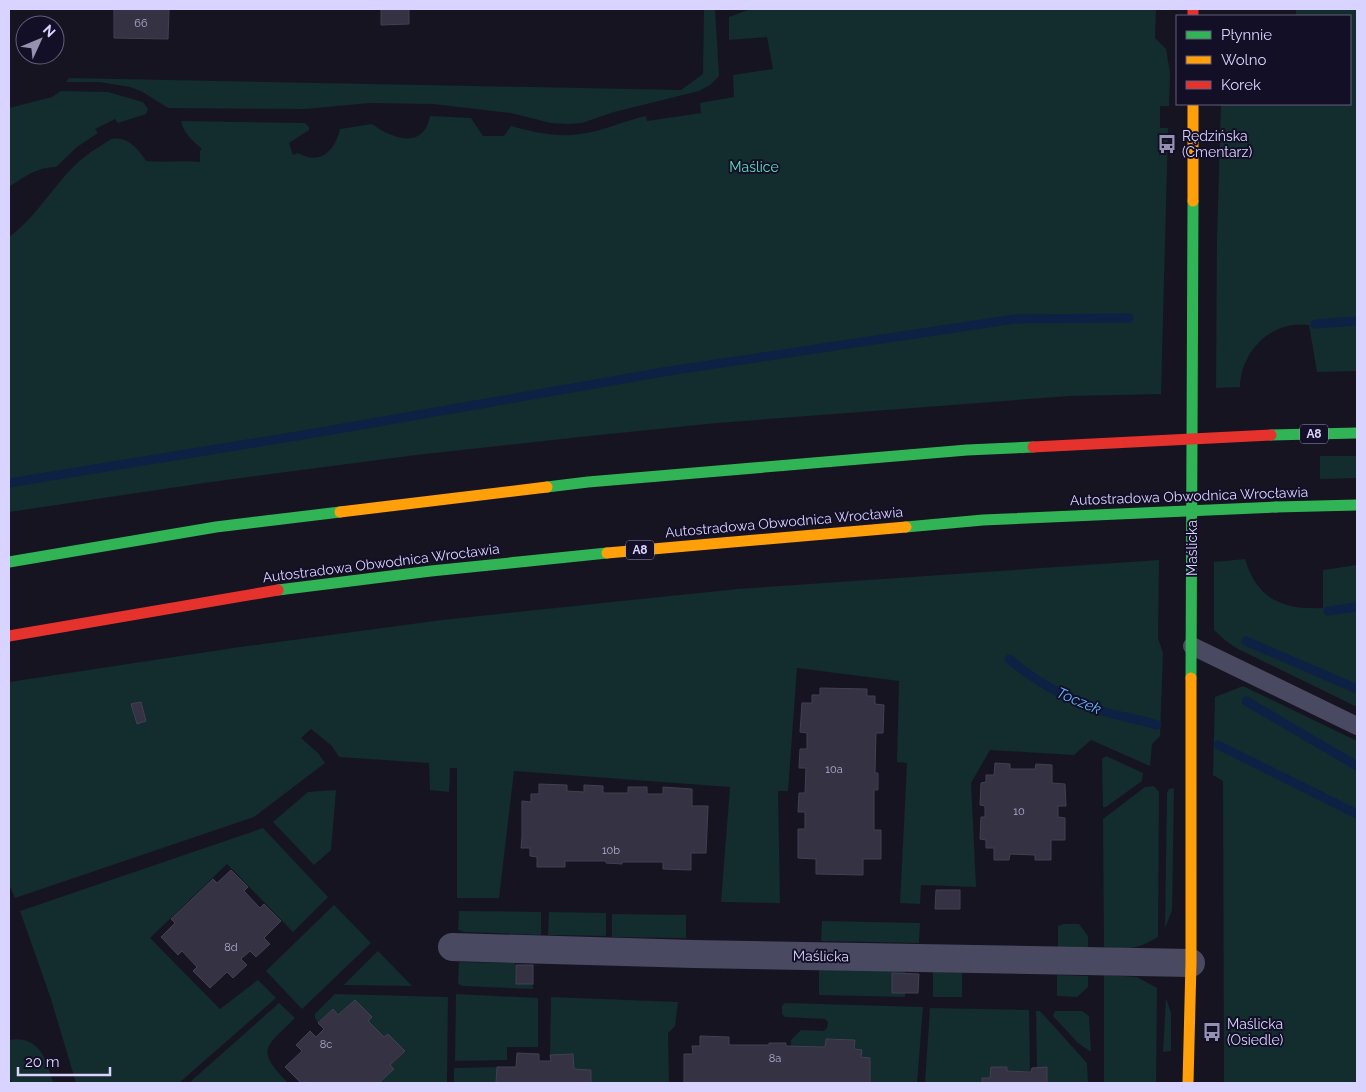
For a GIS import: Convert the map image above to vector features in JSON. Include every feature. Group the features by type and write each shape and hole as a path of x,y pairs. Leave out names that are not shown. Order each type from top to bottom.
{"main road":[{"name":"Maślicka","path":"1188,1083 1191,963 1193,105"},
{"name":"A8","path":"9,562 216,527 588,482 967,450 1272,434 1357,433"},
{"name":"Autostradowa Obwodnica Wrocławia","path":"9,636 250,594 431,571 614,552 983,520 1357,505"}],"street":[{"name":"Maślicka","path":"452,947 694,954 1191,963"}],"lane":[{"path":"1192,646 1357,726"}],"green space":[{"path":"704,9 715,9 719,76 710,85 699,91 614,112 582,123 551,123 511,113 433,104 370,103 305,109 168,108 141,91 130,87 99,82 66,82 69,78 681,90 703,74"},
{"name":"Maślice","path":"751,9 1156,9 1155,38 1166,49 1170,72 1169,106 1160,106 1160,128 1168,128 1161,394 1069,396 717,423 580,437 416,455 211,482 9,512 9,237 21,227 73,167 85,156 109,140 118,139 132,145 146,161 200,162 200,151 202,149 186,133 181,121 305,123 309,130 289,143 293,155 298,153 314,158 326,154 331,149 340,129 372,124 398,137 414,137 421,134 427,127 430,116 471,118 483,136 504,136 511,126 546,134 572,135 597,131 646,116 647,121 701,113 700,103 734,97 733,75 773,69 767,37 729,40 729,17"},
{"path":"1296,9 1357,9 1357,371 1317,372 1309,325 1295,325 1271,333 1252,350 1246,361 1240,387 1216,388 1217,238 1221,105 1351,105 1351,15 1296,15"},
{"path":"61,91 108,92 143,102 148,109 146,114 118,123 115,119 95,129 98,133 77,147 56,167 49,167 25,176 9,187 9,108 52,97"},
{"path":"1320,456 1357,456 1357,478 1320,479"},
{"path":"1245,559 1250,573 1257,584 1274,600 1296,607 1309,608 1323,608 1323,570 1357,565 1357,707 1238,649 1214,630 1214,562"},
{"path":"1159,560 1158,638 1163,653 1160,736 1152,744 1150,766 1091,740 1074,755 990,750 971,783 976,887 921,885 920,904 900,903 907,763 897,762 899,681 797,668 788,791 778,791 780,903 721,902 730,787 514,771 499,898 457,898 457,768 450,768 449,792 430,790 429,763 339,757 332,746 311,729 301,738 318,753 325,763 254,817 15,898 9,884 9,682 240,647 442,620 738,589"},
{"path":"1243,686 1357,741 1357,1083 1224,1083 1223,781 1213,775 1215,697"},
{"path":"1106,756 1143,773 1142,781 1106,807 1103,807 1102,759"},
{"path":"1154,786 1159,792 1158,937 1132,948 1104,947 1103,819 1145,787"},
{"path":"1174,788 1172,910 1165,928 1167,793 1169,789"},
{"path":"336,790 331,850 314,865 273,822 308,792"},
{"path":"263,828 328,897 293,932 227,864 150,938 220,1009 258,980 276,998 179,1083 76,1083 51,999 20,911"},
{"path":"334,905 371,943 302,1009 266,971"},
{"path":"459,911 541,912 541,935 465,932 458,930"},
{"path":"549,912 606,913 606,936 548,935"},
{"path":"612,914 686,915 686,938 612,937"},
{"path":"822,921 920,923 919,943 821,941"},
{"path":"1079,924 1088,936 1088,947 1058,947 1058,926"},
{"path":"378,951 412,986 344,985"},
{"path":"459,962 515,963 516,984 533,984 533,989 463,986 458,984"},
{"path":"819,970 905,971 905,973 892,973 892,992 905,993 905,997 819,995"},
{"path":"933,972 962,973 962,997 933,997"},
{"path":"1057,975 1088,976 1088,987 1077,997 1057,996"},
{"path":"1104,975 1137,977 1157,988 1156,1083 1104,1083"},
{"path":"335,994 448,997 447,1083 379,1083 394,1069 390,1065 405,1051 388,1034 384,1037 368,1021 372,1017 355,1000 338,1015 333,1010 318,1023 315,1014"},
{"path":"456,994 538,998 538,1047 507,1047 507,1060 455,1061"},
{"path":"551,997 678,1002 675,1026 668,1033 669,1083 591,1083 591,1070 574,1069 573,1054 550,1055"},
{"path":"1166,998 1171,1013 1171,1051 1163,1052"},
{"path":"279,1003 295,1018 271,1043 268,1055 271,1063 288,1083 189,1083"},
{"path":"785,1003 923,1007 917,1083 870,1083 870,1058 861,1057 862,1050 854,1049 854,1040 826,1039 825,1047 791,1046 791,1040 801,1030 824,1031 827,1028 828,1022 825,1019 785,1017 782,1014 782,1006"},
{"path":"930,1008 1029,1010 1030,1071 1007,1071 1007,1067 991,1067 990,1078 982,1078 982,1083 925,1083"},
{"path":"1036,1011 1040,1011 1087,1063 1088,1083 1047,1083 1047,1068 1037,1068"},
{"path":"1055,1011 1082,1011 1089,1016 1091,1052 1078,1043 1053,1016"},
{"path":"19,1039 35,1045 48,1066 53,1083 12,1083 9,1077 9,1040"},
{"path":"497,1067 496,1083 454,1083 454,1068"}],"building":[{"path":"114,9 169,9 168,39 114,38"},
{"path":"381,9 409,9 409,24 381,25"},
{"path":"820,688 867,689 867,696 875,696 875,704 884,705 883,733 876,733 875,773 878,773 878,790 874,790 874,830 881,830 881,859 863,859 863,875 816,874 816,859 798,858 798,829 805,829 805,812 798,812 799,793 805,793 806,768 799,768 800,749 807,749 807,733 800,732 802,703 812,703 812,695 820,695"},
{"path":"141,702 146,721 137,724 131,704"},
{"path":"995,763 1010,764 1010,769 1035,769 1036,764 1052,765 1052,783 1065,784 1066,806 1058,806 1058,817 1065,818 1065,840 1051,840 1051,860 1035,860 1035,855 1010,854 1009,860 994,860 994,848 986,848 986,840 980,839 981,817 985,817 985,806 980,805 981,783 986,782 986,775 994,775"},
{"path":"539,784 567,785 567,791 584,792 584,785 603,786 603,793 628,793 628,787 647,787 647,794 663,794 663,787 692,789 692,806 708,806 706,853 691,853 691,870 663,869 663,862 622,862 622,864 606,863 606,861 565,861 565,867 537,867 537,857 530,856 530,848 521,848 522,801 531,802 531,794 539,794"},
{"path":"231,870 248,887 244,891 260,908 264,904 281,921 264,938 270,944 256,957 250,951 241,959 247,965 233,978 227,972 210,988 193,971 197,967 182,951 178,955 161,937 175,923 171,919 213,879 217,883"},
{"path":"936,890 960,890 960,909 935,909"},
{"path":"516,965 533,965 533,984 516,984"},
{"path":"892,973 919,974 918,993 892,993"},
{"path":"355,1000 372,1017 368,1021 384,1037 388,1034 405,1051 390,1065 394,1069 379,1083 308,1083 306,1081 301,1083 285,1067 302,1051 296,1045 310,1031 316,1037 324,1029 318,1023 333,1009 338,1015"},
{"path":"700,1036 729,1037 729,1045 786,1043 786,1046 825,1047 826,1039 855,1040 854,1049 862,1050 861,1057 870,1058 870,1083 684,1083 684,1054 693,1054 692,1046 700,1046"},
{"path":"517,1053 539,1054 539,1061 551,1061 550,1055 573,1054 574,1069 591,1070 591,1083 496,1083 497,1067 516,1067"},
{"path":"991,1067 1007,1067 1007,1071 1031,1072 1032,1068 1047,1067 1047,1083 982,1083 982,1078 990,1078"}],"waterway":[{"path":"9,483 315,433 669,371 1015,319 1129,318"},
{"path":"1315,324 1357,321"},
{"path":"1328,611 1357,607"},
{"path":"1246,641 1357,689"},
{"name":"Toczek","path":"1009,659 1043,684 1094,709 1157,725"},
{"path":"1246,701 1357,766"},
{"name":"Toczek","path":"1218,745 1357,814"}],"traffic: fast":[{"path":"1191,678 1193,201"},
{"path":"1271,435 1357,433"},
{"path":"547,487 967,450 1033,447"},
{"path":"1276,507 1357,505"},
{"path":"906,527 983,520 1276,507"},
{"path":"9,562 216,527 340,512"},
{"path":"278,590 431,571 607,553"}],"traffic: slow":[{"path":"1193,105 1193,201"},
{"path":"340,512 547,487"},
{"path":"607,553 906,527"},
{"path":"1188,1083 1191,963 1191,678"}],"traffic: jam":[{"path":"1193,9 1193,15"},
{"path":"1033,447 1271,435"},
{"path":"9,636 278,590"}],"place":[{"name":"Rędzińska (Cmentarz)","path":"1167,144"},
{"name":"Maślicka (Osiedle)","path":"1212,1032"}]}
